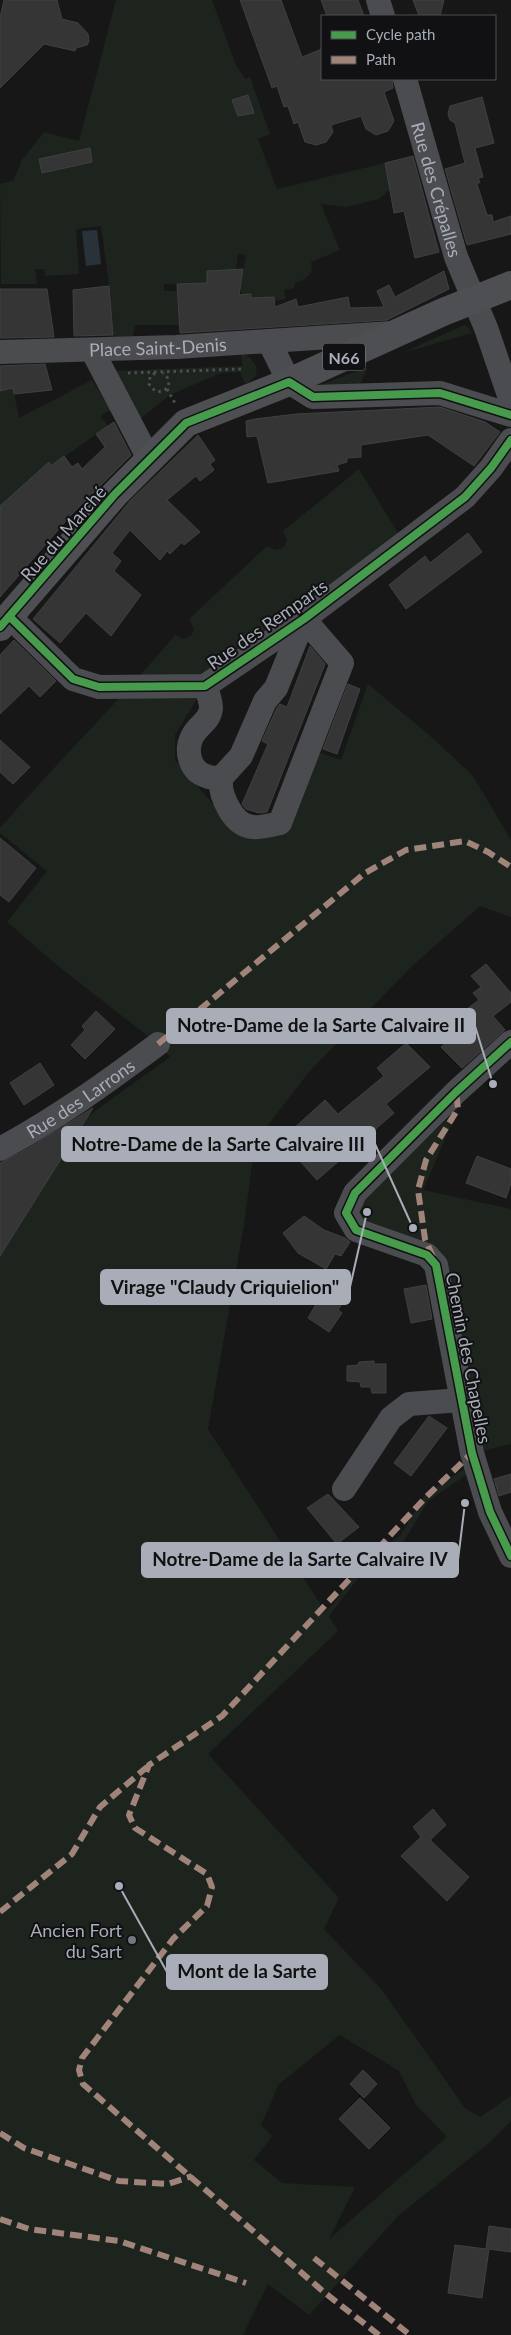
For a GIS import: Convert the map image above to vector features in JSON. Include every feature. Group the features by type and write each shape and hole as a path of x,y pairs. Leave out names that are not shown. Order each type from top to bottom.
{"main road":[{"name":"Place Saint-Denis","path":"149,459 186,423 288,382 474,299 511,285"},
{"name":"Rue du Marché","path":"5,622 116,494 149,459"}],"street":[{"path":"378,0 383,15"},
{"name":"Rue des Crépalles","path":"405,80 456,257 474,299"},
{"path":"474,299 511,401"},
{"name":"Place Saint-Denis","path":"149,459 92,350 400,332"},
{"path":"269,341 288,382 313,397 440,393 511,415"},
{"path":"0,352 92,350"},
{"name":"Rue des Remparts","path":"5,622 73,679 99,688 205,686 304,619 465,497 491,468 511,440"},
{"path":"304,619 342,663 280,824 251,827 234,817 220,789 221,778 241,756 264,700 276,688 304,619"},
{"path":"205,686 211,709 207,720 197,728 191,738 190,761 196,771 201,774 221,778"},
{"name":"Chemin des Chapelles","path":"511,1042 456,1092 355,1193 346,1213 356,1230 426,1255 436,1266 472,1453 490,1512 511,1556"},
{"name":"Rue des Larrons","path":"0,1149 47,1123 101,1087 158,1044"},
{"path":"344,1489 391,1418 408,1404 461,1400"}],"path":[{"path":"104,374 242,369"},
{"path":"160,372 150,377 150,387 158,392 167,389"},
{"path":"160,372 169,379 167,389 170,395"}],"shaded area":[{"path":"116,0 212,0 236,65 245,79 250,77 270,134 258,139 277,189 385,163 390,189 379,199 347,207 321,204 340,250 311,262 312,270 308,276 295,283 294,288 284,290 286,299 274,301 274,297 259,307 242,295 240,289 246,255 238,254 236,268 233,270 207,271 207,283 164,284 164,291 177,291 180,325 135,325 133,336 113,337 112,310 102,309 102,300 111,299 101,226 76,229 79,274 45,276 44,269 35,269 37,284 1,284 0,184 13,181 22,160 44,132 79,141","holes":["90,148 92,162 43,173 40,159"]},
{"path":"97,230 101,264 86,266 82,231"},
{"path":"464,325 472,333 402,353"},
{"path":"240,351 254,362 256,367 257,371 251,380 245,384 240,372 221,373 170,395 140,419 111,371 243,366"},
{"path":"368,367 359,386 324,385 326,383"},
{"path":"92,380 111,410 100,416 108,426 51,466 49,462 0,506 0,391 13,388 19,418"},
{"path":"359,469 404,543 205,686 175,735 175,760 231,825 285,833 318,752 341,760 368,684 436,741 473,776 511,840 511,917 480,906 412,966 308,1073 255,1142 244,1225 208,1429 325,1611 334,1603 363,1561 400,1536 425,1495 467,1467 469,1473 428,1501 403,1543 366,1568 329,1616 338,1631 208,1754 339,1898 324,1929 382,1990 465,2108 480,2117 511,2096 511,2121 489,2143 398,2216 309,2315 268,2284 243,2335 0,2335 0,1247 5,1248 88,1116 170,1057 158,1044 58,966 7,922 47,871 0,833 0,828 175,635 183,639 191,636 194,629 189,619 267,546 276,550 284,547 287,540 283,531","holes":["340,2035 399,2071 416,2105 447,2137 329,2239 355,2187 282,2183 254,2160 272,2136 261,2125 279,2084"]},
{"path":"458,1109 423,1190 511,1209 511,1444 478,1452 448,1276 364,1222 360,1210 362,1200"}],"building":[{"path":"4,0 57,0 62,19 78,23 88,34 89,41 87,45 76,48 75,51 44,44 0,88 0,18"},
{"path":"240,0 281,0 302,57 321,49 321,80 392,80 393,88 384,92 394,121 388,131 376,135 366,129 361,116 331,125 333,132 326,142 316,145 305,142 298,122 294,124 288,106 284,107 277,86 272,88"},
{"path":"321,0 358,0 364,15 327,15"},
{"path":"413,0 444,0 440,15 419,15"},
{"path":"248,95 254,113 238,116 232,100"},
{"path":"482,97 494,143 475,148 483,177 478,178 480,182 477,184 487,215 492,215 493,222 511,216 511,234 467,245 445,169 465,163 455,123 450,120 448,114 450,106"},
{"path":"90,148 92,162 42,173 39,159"},
{"path":"413,156 439,252 415,258 404,211 394,213 385,163"},
{"path":"243,269 239,295 251,294 251,298 274,297 275,307 296,299 298,307 348,297 350,308 384,307 377,291 389,285 395,297 444,271 449,289 387,320 180,333 177,284 207,283 207,271"},
{"path":"109,286 113,335 74,336 73,290"},
{"path":"0,289 47,289 54,337 0,338"},
{"path":"45,364 52,390 14,394 13,388 0,391 0,366"},
{"path":"440,407 485,422 500,432 474,466 428,435 361,445 361,457 347,458 347,462 337,465 339,471 268,483 257,436 247,437 246,421 255,419 296,414"},
{"path":"114,422 131,455 71,515 0,597 0,506 49,462 51,466 64,456 72,467 78,463 82,469 105,447 96,434"},
{"path":"198,435 215,460 210,464 214,470 200,481 196,476 167,500 200,532 184,545 182,542 170,554 167,551 160,560 130,530 112,553 121,561 114,571 141,595 111,636 86,613 60,643 33,619 130,501"},
{"path":"468,533 482,552 406,609 389,585 425,556 430,563"},
{"path":"14,640 56,681 40,697 29,686 0,714 0,655"},
{"path":"310,646 325,664 267,812 259,813 246,809 242,804 268,744 262,741 277,708 280,704 287,707"},
{"path":"348,684 360,689 337,754 323,749"},
{"path":"0,740 30,767 13,784 0,772"},
{"path":"0,838 36,868 9,902 0,895"},
{"path":"486,964 511,993 511,1002 493,1016 505,1030 462,1068 441,1047 471,1020 463,1012 479,1000 473,993 481,987 471,976"},
{"path":"96,1011 115,1029 85,1059 71,1045 85,1030 82,1026"},
{"path":"406,1043 430,1067 386,1104 394,1113 317,1180 281,1140 325,1100 338,1114 384,1076 377,1068"},
{"path":"40,1063 54,1085 24,1105 10,1083"},
{"path":"93,1108 0,1256 0,1163 27,1149"},
{"path":"477,1156 511,1169 511,1183 506,1198 466,1183"},
{"path":"304,1216 324,1230 345,1238 350,1242 341,1256 335,1254 326,1269 298,1253 283,1233"},
{"path":"327,1284 346,1297 338,1310 342,1313 329,1332 308,1318 316,1304 314,1303"},
{"path":"426,1285 432,1319 411,1323 404,1289"},
{"path":"374,1361 374,1364 386,1364 386,1393 372,1393 371,1387 361,1387 360,1382 347,1381 347,1366 358,1365 359,1362"},
{"path":"429,1416 447,1428 411,1476 394,1463"},
{"path":"511,1474 511,1492 499,1496 494,1479"},
{"path":"328,1494 359,1527 337,1544 307,1508"},
{"path":"433,1809 446,1825 430,1840 469,1877 447,1901 401,1856 421,1837 413,1827"},
{"path":"363,2070 377,2084 364,2098 350,2084"},
{"path":"360,2098 390,2128 369,2149 339,2119"},
{"path":"489,2226 511,2229 511,2252 489,2249 482,2298 448,2293 455,2245 486,2249"}],"marked path":[{"path":"158,1044 365,873 406,850 465,841 488,852 511,867"},
{"path":"433,1257 425,1239 418,1190 426,1160 458,1109 456,1092"},
{"path":"379,2335 325,2293 83,2084 79,2070 82,2058 173,1939 207,1906 212,1887 207,1874 135,1828 129,1815 149,1765 222,1716 426,1497 472,1453"},
{"path":"0,1912 72,1854 100,1807 147,1767"},
{"path":"0,2133 24,2148 119,2181 168,2184 192,2176"},
{"path":"0,2219 29,2229 119,2241 246,2283"},
{"path":"314,2258 410,2335"}],"cycle path":[{"path":"0,627 115,494 186,423 289,382 313,397 440,393 511,415"},
{"path":"10,617 73,679 99,687 205,686 304,619 465,497 491,468 511,440"},
{"path":"511,1042 456,1092 355,1193 346,1213 356,1230 427,1255 436,1265 472,1453 490,1512 511,1556"}],"place":[{"name":"Notre-Dame de la Sarte Calvaire II","path":"493,1084"},
{"name":"Virage \"Claudy Criquielion\"","path":"367,1212"},
{"name":"Notre-Dame de la Sarte Calvaire III","path":"413,1228"},
{"name":"Notre-Dame de la Sarte Calvaire IV","path":"465,1503"},
{"name":"Mont de la Sarte","path":"119,1886"},
{"name":"Ancien Fort du Sart","path":"132,1940"}]}
